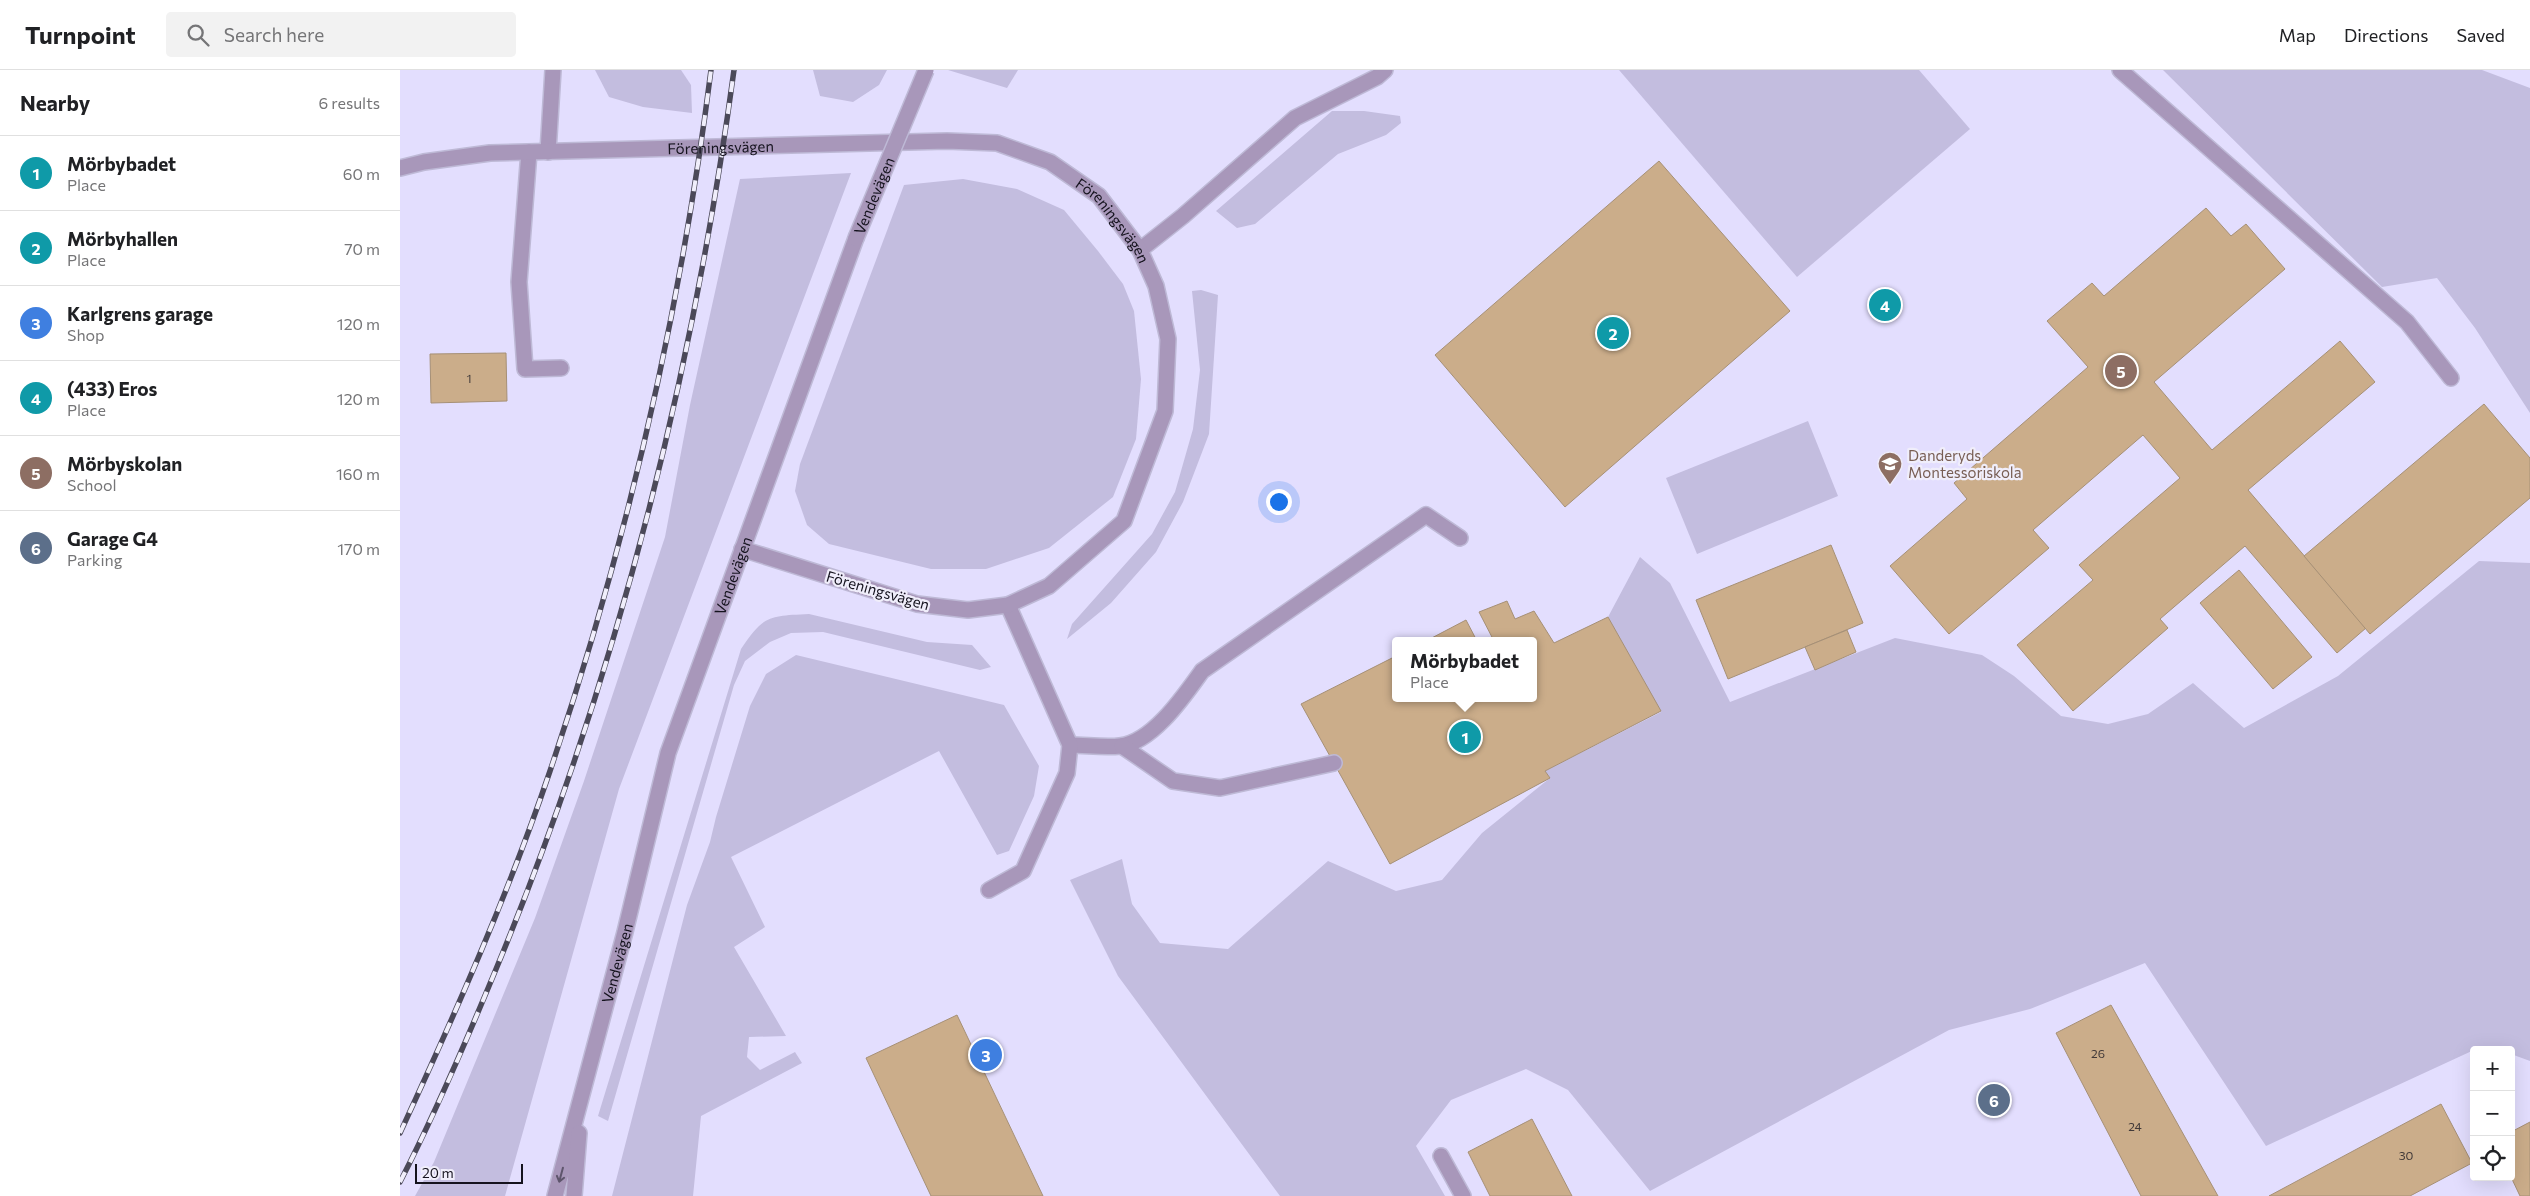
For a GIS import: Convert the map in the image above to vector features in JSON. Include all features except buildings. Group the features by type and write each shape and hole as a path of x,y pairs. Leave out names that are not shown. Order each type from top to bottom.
{"street":[{"path":"548,152 553,70"},
{"name":"Vendevägen","path":"555,1196 625,932 668,753 856,238 926,70"},
{"path":"1140,250 1183,216 1295,118 1377,77 1385,70"},
{"path":"2120,70 2407,322 2451,378"},
{"name":"Föreningsvägen","path":"400,168 424,162 490,153 947,141 997,143 1050,162 1099,196 1140,250 1156,286 1168,339 1165,411 1124,521 1049,586 1008,605 968,610 918,604 742,549"},
{"path":"530,152 519,282 525,369 561,368"},
{"path":"1070,745 1122,746 1152,731 1177,706 1202,671 1426,515 1460,538"},
{"path":"989,890 1023,871 1067,773 1070,745 1008,605"},
{"path":"1122,746 1173,781 1220,788 1334,763"},
{"name":"Vendevägen","path":"574,1196 582,1094"},
{"path":"1440,1156 1463,1196"}],"shaded area":[{"path":"595,70 681,70 691,85 692,113 643,107 609,97"},
{"path":"813,70 887,70 879,85 853,102 820,96"},
{"path":"948,70 1018,70 1007,88"},
{"path":"1619,70 1919,70 1970,129 1797,277"},
{"path":"2163,70 2482,70 2530,88 2530,413 2475,328 2437,278 2382,287"},
{"path":"1332,111 1364,111 1400,116 1401,123 1386,135 1338,154 1255,224 1237,228 1216,211"},
{"path":"851,173 619,789 505,1196 415,1196 434,1162 535,918 584,781 665,537 690,405 740,179"},
{"path":"963,179 1017,189 1064,210 1123,284 1134,311 1141,379 1136,439 1113,497 1049,548 986,569 931,569 829,544 807,525 795,491 800,464 904,185"},
{"path":"1201,290 1218,295 1209,434 1183,502 1156,552 1111,603 1067,639 1072,624 1152,534 1175,492 1193,429 1200,370 1192,291"},
{"path":"1808,421 1838,496 1697,554 1666,478"},
{"path":"1640,557 1670,583 1730,702 1895,638 1982,655 2014,676 2061,716 2108,724 2148,714 2193,683 2244,728 2338,676 2479,561 2530,563 2530,1061 2515,1055 2515,1046 2470,1046 2470,1052 2266,1146 2145,963 2030,1009 1949,1030 1650,1191 1568,1090 1526,1069 1451,1100 1416,1146 1445,1196 1280,1196 1118,976 1070,880 1122,859 1132,904 1160,943 1228,949 1328,861 1396,891 1442,880 1482,833 1550,778 1545,771 1661,712 1608,617"},
{"path":"809,614 927,642 972,645 991,667 980,670 823,632 791,633 770,642 745,661 734,685 608,1121 598,1116 741,649 756,629 769,620 776,617"},
{"path":"796,655 1004,705 1039,766 1034,796 1009,851 997,855 939,751 731,857 765,927 734,947 786,1036 749,1037 747,1057 760,1070 795,1052 802,1063 701,1116 693,1196 612,1196 687,905 710,842 750,706 766,674"}],"railway":[{"path":"400,1133 461,999 499,909 534,817 578,686 627,512 648,425 684,248 711,70"},
{"path":"400,1182 461,1053 537,865 577,754 612,643 644,530 672,416 696,302 717,186 734,70"}],"place":[{"name":"(433) Eros","path":"1885,305"},
{"name":"Mörbyhallen","path":"1613,333"},
{"name":"Mörbyskolan","path":"2121,371"},
{"name":"Danderyds Montessoriskola","path":"1890,485"},
{"name":"Mörbybadet","path":"1465,737"},
{"name":"Karlgrens garage","path":"986,1055"},
{"name":"Garage G4","path":"1994,1100"}]}
